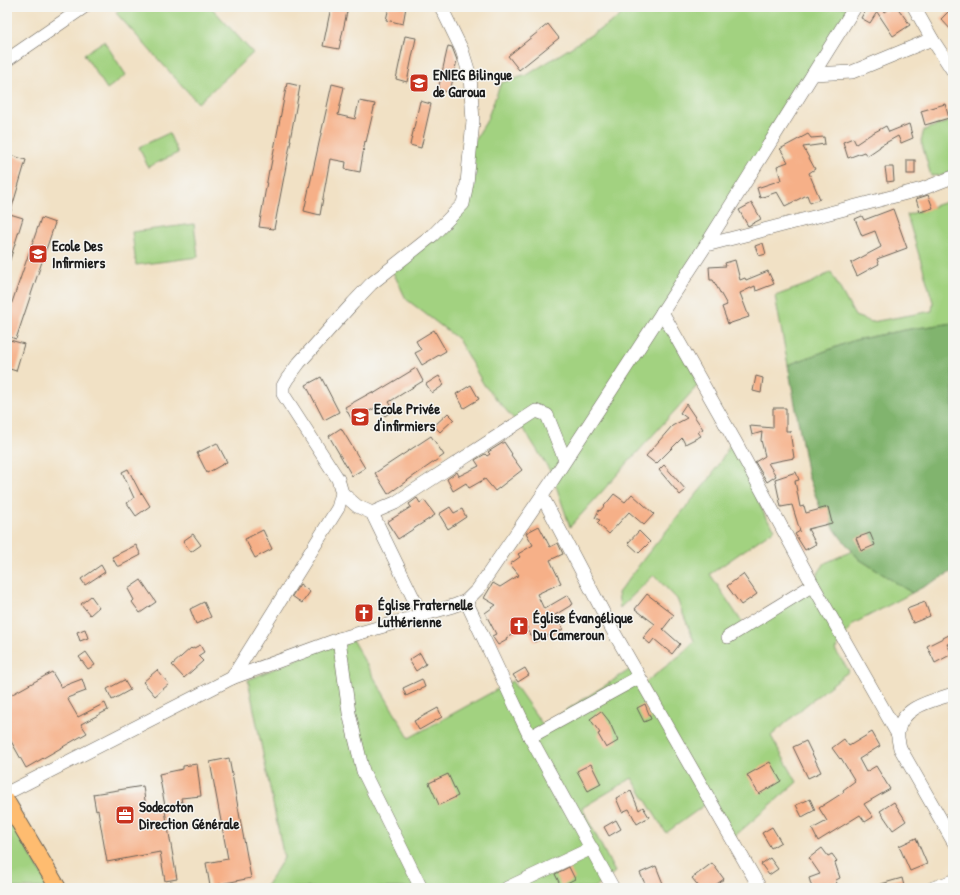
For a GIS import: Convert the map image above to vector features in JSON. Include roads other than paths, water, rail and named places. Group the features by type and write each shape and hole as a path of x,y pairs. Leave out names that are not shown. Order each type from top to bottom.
{"main road":[{"path":"7,802 58,888"}],"street":[{"path":"7,60 84,7"},
{"path":"232,678 338,508 342,493 338,479 283,394 283,386 299,363 371,284 432,235 463,204 467,183 473,121 470,76 462,50 441,7"},
{"path":"7,792 232,678 338,639 422,616 466,601 478,589 542,496 706,245 855,7"},
{"path":"914,7 932,39 953,70"},
{"path":"813,74 852,72 932,39"},
{"path":"706,245 922,189 953,177"},
{"path":"662,312 736,443 813,585 897,733 900,748 953,841"},
{"path":"372,513 395,503 536,411 547,415 565,460"},
{"path":"342,493 357,506 372,513 422,616"},
{"path":"542,496 612,629 760,888"},
{"path":"728,636 813,585"},
{"path":"466,601 530,737 613,888"},
{"path":"338,639 349,713 363,771 421,888"},
{"path":"530,737 639,677"},
{"path":"897,733 903,718 919,705 953,694"},
{"path":"507,888 592,848"},
{"path":"933,888 953,881"}],"place":[{"name":"ENIEG Bilingue de Garoua","path":"419,83"},
{"name":"Ecole Des Infirmiers","path":"38,254"},
{"name":"Ecole Privée d'infirmiers","path":"360,417"},
{"name":"Église Fraternelle Luthérienne","path":"364,613"},
{"name":"Église Évangélique Du Cameroun","path":"519,626"},
{"name":"Sodecoton Direction Générale","path":"125,815"}]}
